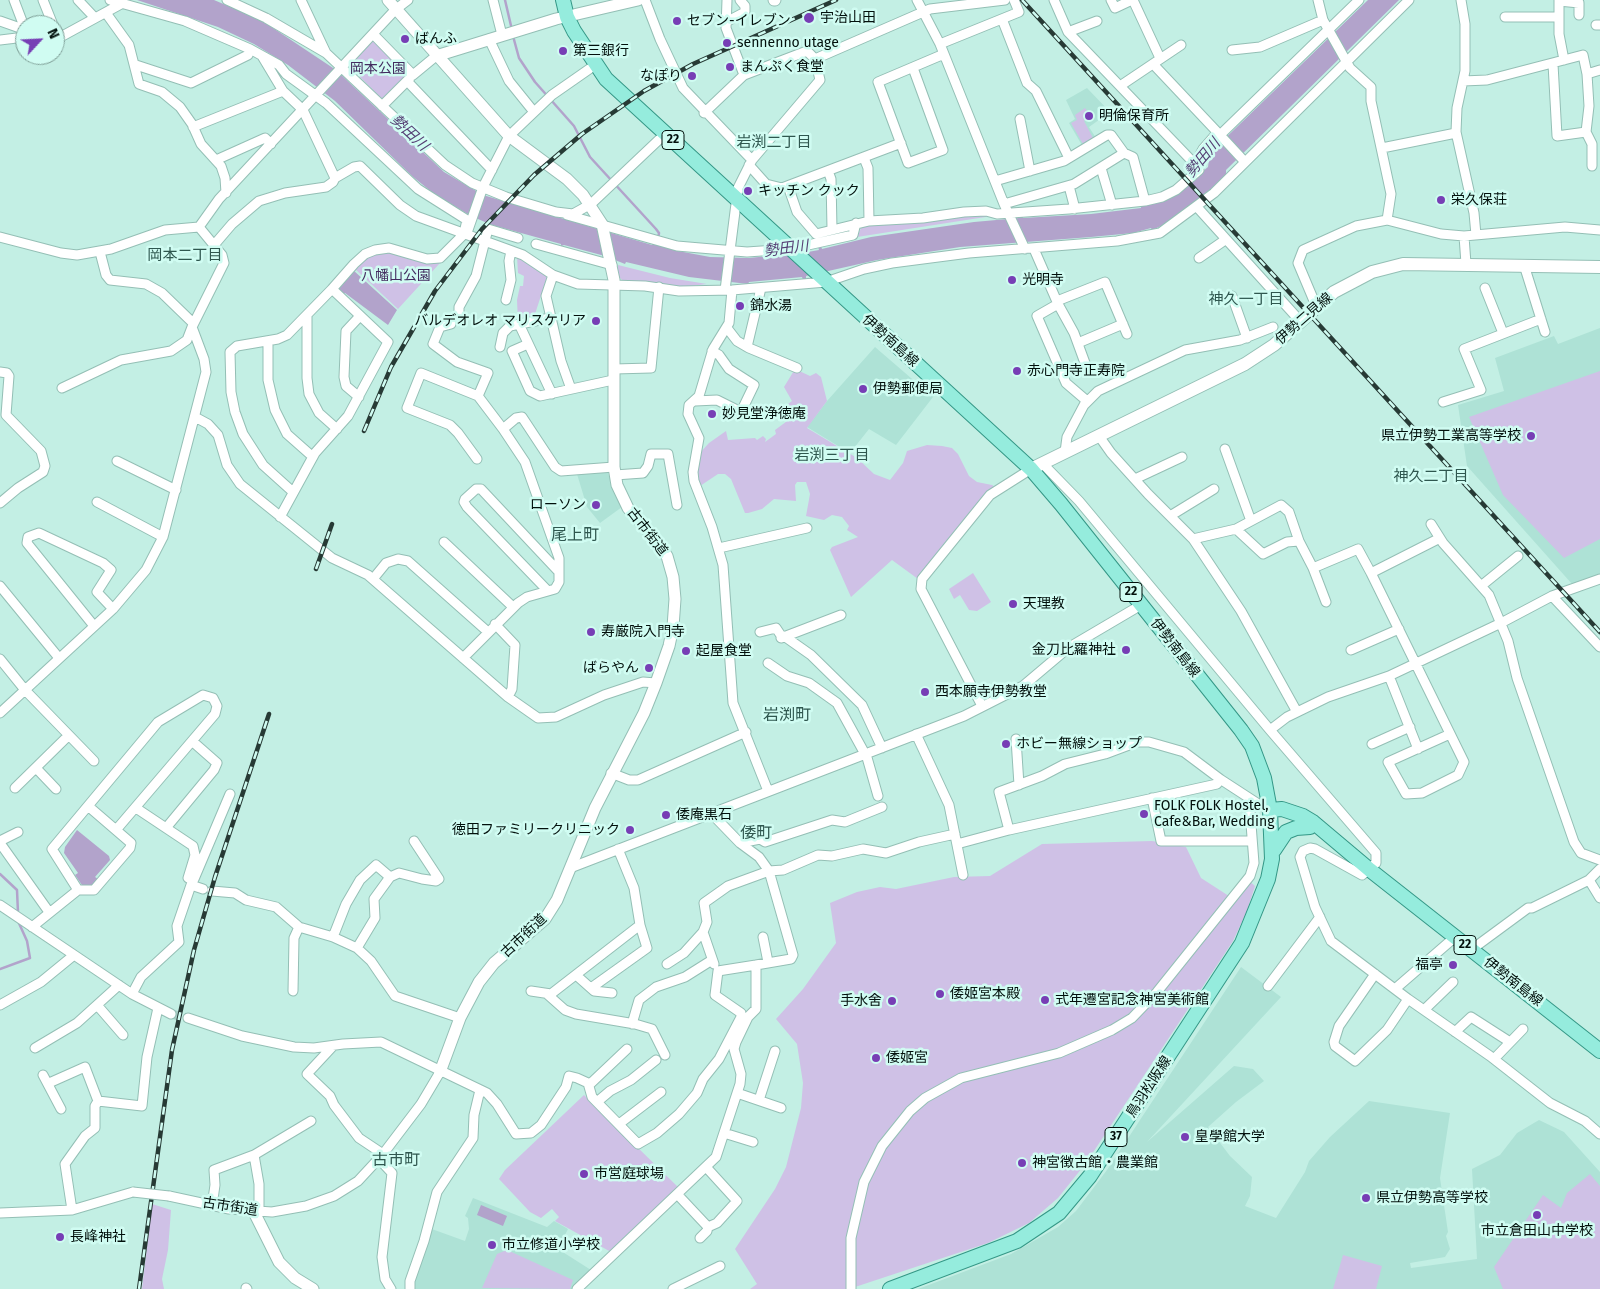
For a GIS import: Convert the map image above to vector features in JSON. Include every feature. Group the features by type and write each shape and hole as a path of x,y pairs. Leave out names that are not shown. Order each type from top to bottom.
{"main road":[{"name":"伊勢南島線","path":"563,0 567,17 595,65 606,79 824,280 1037,466 1061,504 1252,746 1264,778 1262,806"},
{"name":"伊勢二見線","path":"1037,466 1245,364 1274,345 1316,308 1348,284 1378,270 1403,264 1600,267"},
{"name":"伊勢南島線","path":"1228,716 1252,765 1262,806 1281,817 1310,827 1332,838"},
{"path":"1264,778 1281,799 1307,812 1332,838"},
{"name":"伊勢南島線","path":"1262,806 1303,816 1600,1051"},
{"name":"鳥羽松阪線","path":"890,1289 1018,1241 1044,1224 1071,1201 1100,1164 1242,943 1270,870 1272,853 1262,806"},
{"name":"鳥羽松阪線","path":"1261,896 1265,861 1262,806"},
{"path":"1272,853 1279,839 1286,832 1296,828 1310,827"}],"street":[{"path":"14,0 20,15"},
{"path":"43,0 48,15"},
{"path":"78,0 95,18"},
{"path":"110,0 185,21 250,49 279,66 317,95 418,189 467,220 466,232"},
{"path":"227,0 266,18 326,53 445,165 483,189 592,223 693,249 729,252 792,250 853,234 856,223"},
{"path":"300,0 326,53"},
{"name":"古市街道","path":"0,1213 72,1210 120,1194 133,1192 169,1196 212,1206 256,1212 296,1208 334,1196 358,1181 381,1156 421,1104 440,1072 471,994 494,963 545,919 557,900 611,773 640,721 656,683 674,627 675,599 673,577 663,548 628,508 619,492 614,471 614,285 612,264 603,226 591,204 567,179 509,136 388,0"},
{"path":"0,237 71,255 100,252 165,230 199,227 226,193 271,144 395,10 408,0"},
{"path":"493,0 509,33"},
{"path":"382,106 410,78 436,56 509,33 638,0"},
{"path":"645,0 676,78 704,113 751,162 766,184 778,188 788,186 901,143"},
{"path":"727,0 726,22 744,75"},
{"path":"726,22 742,15 746,9 740,0"},
{"path":"917,0 940,44 1004,204 1058,302 1078,343 1085,363"},
{"path":"815,59 922,12 1005,0"},
{"path":"940,44 1019,12 1014,0"},
{"path":"788,186 797,212 816,234 869,221 915,219 964,212 1010,215 1112,205 1162,197 1176,190 1199,170 1196,162 1190,159 1068,32 1054,0"},
{"path":"1111,0 1115,8 1133,0 1156,61 1219,135 1244,161"},
{"path":"1318,0 1323,20 1350,68 1371,87 1371,100 1391,194 1387,220"},
{"path":"1196,162 1203,149 1329,31 1358,0"},
{"path":"214,245 232,224 259,201 285,192 326,187 334,182 335,178 354,166 360,166 412,214 466,232 483,241 531,260 553,275 578,284 659,287 679,291 761,288 824,280 864,269 969,253 1152,236 1170,228 1197,207 1409,0"},
{"path":"1460,0 1465,24 1463,81 1457,108 1456,133 1474,213 1476,235"},
{"path":"1564,60 1559,1 1579,2 1579,15"},
{"path":"65,33 129,4"},
{"path":"106,13 129,45 136,66 139,84 171,97 193,127 201,144 216,160 225,178 226,193"},
{"path":"1505,17 1559,16"},
{"path":"1002,19 1027,83 1036,91 1069,158"},
{"path":"1232,50 1260,47 1323,20"},
{"path":"0,21 15,26"},
{"path":"1068,32 1097,21"},
{"path":"373,34 492,170"},
{"path":"0,40 15,37"},
{"path":"489,39 509,81 534,112"},
{"path":"1120,86 1181,45"},
{"path":"136,66 190,83 248,55 250,49"},
{"path":"704,113 710,105 744,75 807,50 815,59 820,80 751,162 738,188 729,252 727,289 730,315 727,328 712,351 699,396 689,406 688,414 699,438 693,472 694,481 719,548 723,565 733,703 768,791"},
{"path":"913,68 944,150 908,163 878,82 944,54"},
{"path":"1463,81 1487,80 1583,55 1587,74 1589,106 1586,132 1596,143 1592,166"},
{"path":"262,56 282,90 303,110 335,178"},
{"path":"1552,64 1557,136 1586,132"},
{"path":"293,492 271,473 252,450 238,423 230,392 230,352 237,346 287,335 354,264 370,251 389,248 437,260 466,232 483,189 509,136 548,98 595,65"},
{"path":"1587,74 1600,70"},
{"path":"193,127 282,90"},
{"path":"1020,119 1030,171"},
{"path":"567,215 591,204 666,133"},
{"path":"1382,148 1456,133"},
{"path":"995,181 1069,158 1107,135 1111,135 1124,153 1133,157 1145,200"},
{"path":"216,160 265,138 271,144"},
{"path":"1004,204 1069,186 1124,153"},
{"path":"864,158 868,168 869,221"},
{"path":"1101,168 1112,205"},
{"path":"828,171 832,179 832,229"},
{"path":"1069,186 1075,209"},
{"path":"1197,207 1224,240 1301,322"},
{"path":"1316,308 1298,263 1303,250 1356,226 1387,220 1441,234 1464,236 1565,228 1600,230"},
{"path":"62,388 121,360 171,351 187,340 224,263 222,254 199,227"},
{"path":"459,317 459,307 476,276 483,241 488,229 518,238"},
{"path":"1464,236 1466,264"},
{"path":"1199,258 1224,240"},
{"path":"536,244 612,264"},
{"path":"506,300 511,280 509,260 511,251"},
{"path":"0,714 113,610 146,570 163,537 206,372 193,325 162,294 146,284 110,280 106,275 100,252"},
{"path":"1524,265 1545,332"},
{"path":"553,275 546,296 561,361 572,389"},
{"path":"1087,401 1066,383 1037,316 1058,302 1105,282 1127,334"},
{"path":"528,344 512,351 530,391 540,396 572,389 613,374 651,368 659,287"},
{"path":"747,347 761,288"},
{"path":"1485,288 1503,333"},
{"path":"280,518 313,457 348,416 388,342 332,289"},
{"path":"1232,296 1247,338"},
{"path":"307,315 306,378 309,394 319,413 337,429"},
{"path":"358,397 346,386 344,377 346,331 360,316"},
{"path":"500,347 504,331 510,326 550,318"},
{"path":"1442,402 1481,390 1464,349 1541,319"},
{"path":"451,324 440,327 433,344 457,362 488,373 478,396"},
{"path":"519,324 552,394"},
{"path":"1078,343 1123,324"},
{"path":"1066,452 1064,445 1067,437 1087,401 1098,391 1185,350 1247,338 1273,327"},
{"path":"727,328 737,341 747,347 766,357 797,368"},
{"path":"268,340 268,380 275,410 287,434 313,457"},
{"path":"695,401 717,400 741,412 754,385 729,370 719,355 712,351"},
{"path":"0,372 7,373 9,376 6,415 41,451 45,466 42,472 0,503"},
{"path":"463,658 513,607 527,597 546,590 555,589 558,585 559,558 525,462 503,429 478,396 421,373 407,408 450,426 458,433 477,458"},
{"path":"195,417 208,424 218,435 227,465 235,479 280,518 332,558 373,579 508,698 538,718 549,719 642,682 656,683"},
{"path":"503,429 516,418 522,417 555,467 561,471 643,473 648,466 651,454 668,454 678,505"},
{"path":"1099,436 1135,479 1193,539 1241,611 1297,712"},
{"path":"1224,450 1251,520"},
{"path":"1135,479 1182,458"},
{"path":"117,461 176,490"},
{"path":"982,706 921,589 922,579 990,495 1037,466 1079,501 1270,730 1376,853 1376,863 1362,875 1315,849 1310,848 1303,851 1300,857 1320,917 1331,941 1408,999 1494,1059 1550,1103 1586,1121 1600,1134"},
{"path":"546,590 467,508 465,499 476,489 481,489 559,572"},
{"path":"1170,516 1214,490"},
{"path":"97,502 163,537"},
{"path":"1193,539 1236,529 1281,505 1289,512 1299,541 1313,568 1326,602"},
{"path":"1431,524 1440,538 1489,595 1501,623 1517,678 1574,842 1578,850 1585,856 1600,860"},
{"path":"719,548 807,528"},
{"path":"1236,529 1263,554 1287,542 1299,541"},
{"path":"94,626 27,543 28,537 39,533 103,562 112,570 97,592 113,610"},
{"path":"1371,572 1440,538"},
{"path":"444,542 513,607"},
{"path":"1313,568 1358,549 1464,762 1458,775 1422,793 1406,794 1388,762 1450,734"},
{"path":"1481,586 1518,556"},
{"path":"373,579 386,564 398,559 408,561 488,632"},
{"path":"1270,730 1287,717 1328,697 1389,676 1501,623 1552,596 1600,579"},
{"path":"0,586 59,658"},
{"path":"1552,596 1600,647"},
{"path":"570,868 882,748 982,706 1023,686 1068,648 1141,605"},
{"path":"782,637 841,615"},
{"path":"495,624 516,645 512,689 508,698"},
{"path":"760,632 776,628 782,637 811,655 862,705 882,748"},
{"path":"1351,650 1399,629"},
{"path":"1,663 68,736 94,761"},
{"path":"768,663 787,676 809,683 837,703 866,754 878,796"},
{"path":"1389,676 1418,748"},
{"path":"78,890 52,849 158,722 203,695 210,696 216,702 217,710 116,830"},
{"path":"1372,744 1410,727"},
{"path":"611,773 629,780 638,780 746,732"},
{"path":"916,734 949,806 963,875"},
{"path":"16,788 68,736"},
{"path":"1016,739 1019,785"},
{"path":"166,828 214,770 217,763 192,741"},
{"path":"1009,830 999,792 1079,759 1143,742 1184,752 1220,779 1262,806"},
{"path":"36,768 56,789"},
{"path":"957,844 1009,830 1217,784 1220,779"},
{"path":"132,994 141,977 179,942 177,926 192,882 230,794"},
{"path":"1152,798 1162,841 1252,840"},
{"path":"32,927 78,890 94,890 130,848 131,843 88,806"},
{"path":"740,844 760,839 766,842 832,820 845,822 882,806"},
{"path":"851,1289 851,1238 864,1182 882,1146 910,1111 935,1092 961,1078 1059,1053 1112,1030 1132,1018 1157,992 1250,876 1254,863 1250,811 1262,806"},
{"path":"136,808 193,846 195,855 188,878 192,882 208,890 235,893 246,900 276,907 299,927 332,937 357,948 371,961 395,996 460,1018"},
{"path":"711,813 740,844 759,857 769,871 793,955 791,959 718,971"},
{"path":"18,832 0,842 49,912"},
{"path":"667,964 684,953 703,932 707,922 704,902 728,886 769,871 783,870 818,855 832,856 863,849 886,854 901,850 918,842 956,834"},
{"path":"357,948 375,918 374,899 390,877 399,873 422,879 436,881 440,879 414,841"},
{"path":"591,988 647,948 640,925 634,888 618,849"},
{"path":"332,937 346,904 360,880 376,865 390,877"},
{"path":"1471,950 1528,908 1532,908 1589,880 1600,869"},
{"path":"1589,880 1600,898"},
{"path":"0,905 132,994 171,1014"},
{"path":"1268,986 1320,917"},
{"path":"531,991 551,994 640,925"},
{"path":"293,991 294,938 299,927"},
{"path":"188,1018 274,1044 304,1048 381,1042 480,1090 497,1104 516,1134 522,1135 536,1129 552,1111 566,1088 569,1076 584,1080 589,1085 592,1097 638,1144 644,1143 679,1114 697,1093 704,1079 719,1059 741,1017 741,1013 715,995 718,971 712,960 703,932"},
{"path":"763,937 768,962"},
{"path":"1395,989 1455,937"},
{"path":"0,1005 41,982 74,955"},
{"path":"632,1024 639,1000 656,987 685,977 712,960"},
{"path":"577,1289 716,1158 737,1093 741,1074 734,1049 738,1035 748,1017 756,1009 756,965"},
{"path":"1375,974 1339,1026 1334,1042 1335,1046 1356,1060 1387,1030 1408,999"},
{"path":"576,975 594,991 612,993"},
{"path":"1424,1010 1453,982"},
{"path":"35,1048 77,1023 119,985"},
{"path":"546,994 565,1010 576,1014 652,1029 665,1055"},
{"path":"97,1005 123,1036"},
{"path":"98,1101 142,1106 147,1057 158,1008"},
{"path":"1455,1032 1471,1017 1510,1042"},
{"path":"1494,1059 1524,1029"},
{"path":"333,1046 308,1074 330,1096 334,1105 359,1138 381,1156 392,1173 382,1257 385,1279 391,1289"},
{"path":"589,1085 627,1049"},
{"path":"758,1100 776,1051"},
{"path":"597,1102 610,1090 631,1080 656,1060"},
{"path":"49,1084 85,1067 98,1101"},
{"path":"43,1075 61,1109"},
{"path":"410,1289 410,1281 424,1241 436,1192 473,1138 474,1115 480,1090"},
{"path":"618,1124 661,1092"},
{"path":"737,1093 781,1108"},
{"path":"72,1210 65,1164 86,1136 95,1128 95,1106 98,1101"},
{"path":"212,1206 215,1185 214,1170 254,1155 311,1121"},
{"path":"724,1133 753,1142"},
{"path":"254,1155 259,1184 256,1212 279,1262 295,1278 314,1289"},
{"path":"700,1238 707,1231 708,1227 717,1223 737,1201 706,1167"},
{"path":"677,1194 708,1227"},
{"path":"672,1289 720,1266"}],"shaded area":[{"path":"137,0 214,0 261,20 336,70 444,172 483,195 652,245 654,242 661,243 661,246 678,251 710,257 749,258 808,252 819,250 818,247 821,246 822,249 871,237 974,222 1019,218 1022,215 1023,218 1091,214 1141,208 1141,205 1171,198 1208,167 1210,153 1368,0 1399,0 1226,170 1226,177 1206,196 1168,223 1152,230 1151,228 1133,233 960,247 877,260 806,276 806,279 803,280 802,277 749,282 748,284 689,277 626,262 625,264 605,256 564,245 561,246 561,244 492,225 471,216 433,193 412,176 335,101 288,65 254,44 218,27"},
{"name":"明倫保育所","path":"1087,88 1110,112 1089,127 1096,138 1083,147 1069,123 1075,119 1066,100"},
{"path":"353,270 397,310 388,325 345,293 343,295 339,291 339,286"},
{"name":"県立伊勢工業高等学校","path":"1600,328 1600,574 1572,584 1467,466 1458,405 1504,391 1495,358 1554,336 1558,344"},
{"path":"875,347 933,397 896,445 869,429 854,448 843,449 807,427 827,401"},
{"path":"607,471 622,507 600,523 587,507 577,474"},
{"path":"77,830 109,856 110,860 95,877 98,879 94,886 84,888 75,875 78,873 64,853 65,847"},
{"path":"1241,967 1281,997 1147,1142 1234,1066 1253,1069 1264,1081 1236,1102 1208,1127 1230,1156 1252,1177 1250,1196 1245,1206 1276,1218 1305,1172 1309,1161 1330,1137 1369,1101 1450,1113 1440,1178 1448,1232 1446,1236 1450,1249 1445,1257 1410,1263 1411,1268 1477,1259 1472,1169 1500,1155 1517,1133 1539,1120 1564,1132 1600,1172 1600,1289 918,1289 1011,1254 1058,1227 1076,1211 1107,1170"},
{"name":"市立修道小学校","path":"473,1198 547,1227 554,1221 568,1229 558,1249 591,1270 574,1289 412,1289 429,1228 465,1241 469,1229 468,1218 465,1216"},
{"path":"481,1205 507,1216 503,1226 477,1215"}],"green space":[{"name":"岡本公園","path":"373,39 408,76 384,98 381,98 350,67 350,63"},
{"path":"1085,108 1090,115 1084,121 1093,138 1084,146 1071,123 1077,120 1075,115"},
{"path":"983,214 992,216 857,237 862,226"},
{"name":"八幡山公園","path":"387,252 426,263 440,263 398,309 354,268 366,257 376,253"},
{"path":"517,256 548,274 535,314 530,316 528,320 518,322 517,300 520,286 523,286 524,276 518,273"},
{"path":"618,265 670,278 707,284 682,287 622,280 618,276"},
{"path":"795,369 810,376 816,373 821,377 827,401 807,428 857,458 874,474 890,480 903,463 907,451 927,445 942,446 952,448 958,454 969,476 977,482 995,487 921,572 918,579 892,560 851,597 830,550 832,547 858,537 847,530 849,526 842,517 832,515 824,520 806,516 810,494 806,482 797,482 795,485 796,501 774,499 762,509 748,513 745,513 731,479 725,474 718,474 700,486 697,480 697,461 699,454 709,443 726,431 728,440 755,438 757,440 763,436 766,439 765,442 776,434 775,430 794,416 788,404 792,401 784,387"},
{"name":"県立伊勢工業高等学校","path":"1600,371 1600,539 1564,558 1503,495 1469,417"},
{"path":"973,573 991,602 977,611 969,610 960,595 954,599 949,589"},
{"path":"1152,841 1186,847 1201,878 1232,898 1247,879 1255,886 1247,911 1233,941 1086,1163 1058,1198 1029,1223 988,1243 849,1289 750,1289 757,1284 735,1249 775,1189 786,1167 801,1108 803,1083 797,1044 776,1019 803,989 836,943 830,903 857,892 880,887 896,889 954,877 990,876 1042,844"},
{"name":"市営庭球場","path":"584,1095 679,1188 611,1252 555,1221 559,1217 552,1209 541,1218 530,1212 499,1179 505,1170"},
{"path":"1590,1174 1600,1186 1600,1289 1503,1289 1494,1267 1543,1195 1561,1208 1567,1193"},
{"path":"152,1204 171,1210 168,1250 162,1279 164,1289 142,1289"},
{"path":"507,1250 573,1280 570,1289 482,1288 497,1254"},
{"path":"1343,1255 1382,1266 1376,1289 1333,1289"}],"waterway":[{"path":"505,0 512,30"},
{"path":"513,36 519,58 535,82 574,126 590,157 656,229 659,233 658,239"},
{"path":"0,874 17,890 18,913"},
{"path":"0,969 30,958 27,941 18,921"}],"tunnel":[{"path":"171,1014 188,1018"}],"railway":[{"path":"364,431 391,367 435,291 482,229 534,175 582,134 644,91 693,64 836,0"},
{"path":"1022,0 1600,632"},
{"path":"316,569 332,524"},
{"path":"139,1289 172,1050 194,950 215,877 269,714"}],"place":[{"name":"宇治山田","path":"809,18"},
{"name":"セブン-イレブン","path":"677,21"},
{"name":"ばんふ","path":"405,39"},
{"name":"sennenno utage","path":"727,43"},
{"name":"第三銀行","path":"563,51"},
{"name":"まんぷく食堂","path":"730,67"},
{"name":"なぽり","path":"692,76"},
{"name":"明倫保育所","path":"1089,116"},
{"name":"キッチン クック","path":"748,191"},
{"name":"栄久保荘","path":"1441,200"},
{"name":"光明寺","path":"1012,280"},
{"name":"錦水湯","path":"740,306"},
{"name":"バルデオレオ マリスケリア","path":"596,321"},
{"name":"赤心門寺正寿院","path":"1017,371"},
{"name":"伊勢郵便局","path":"863,389"},
{"name":"妙見堂浄徳庵","path":"712,414"},
{"name":"県立伊勢工業高等学校","path":"1531,436"},
{"name":"ローソン","path":"596,505"},
{"name":"天理教","path":"1013,604"},
{"name":"寿厳院入門寺","path":"591,632"},
{"name":"金刀比羅神社","path":"1126,650"},
{"name":"起屋食堂","path":"686,651"},
{"name":"ばらやん","path":"649,668"},
{"name":"西本願寺伊勢教堂","path":"925,692"},
{"name":"ホビー無線ショップ","path":"1006,744"},
{"name":"FOLK FOLK Hostel, Cafe&Bar, Wedding","path":"1144,814"},
{"name":"倭庵黒石","path":"666,815"},
{"name":"徳田ファミリークリニック","path":"630,830"},
{"name":"福亭","path":"1453,965"},
{"name":"倭姬宮本殿","path":"940,994"},
{"name":"式年遷宮記念神宮美術館","path":"1045,1000"},
{"name":"手水舍","path":"892,1001"},
{"name":"倭姬宮","path":"876,1058"},
{"name":"皇學館大学","path":"1185,1137"},
{"name":"神宮徴古館・農業館","path":"1022,1163"},
{"name":"市営庭球場","path":"584,1174"},
{"name":"県立伊勢高等学校","path":"1366,1198"},
{"name":"市立倉田山中学校","path":"1537,1215"},
{"name":"長峰神社","path":"60,1237"},
{"name":"市立修道小学校","path":"492,1245"}],"district":[{"name":"岩渕二丁目","path":"774,143"},
{"name":"岡本二丁目","path":"185,256"},
{"name":"神久一丁目","path":"1246,300"},
{"name":"岩渕三丁目","path":"832,456"},
{"name":"神久二丁目","path":"1431,477"},
{"name":"尾上町","path":"575,536"},
{"name":"岩渕町","path":"787,716"},
{"name":"倭町","path":"756,834"},
{"name":"古市町","path":"396,1161"}],"water label":[{"name":"勢田川","path":"409,133"},
{"name":"勢田川","path":"1203,158"},
{"name":"勢田川","path":"786,249"}]}
